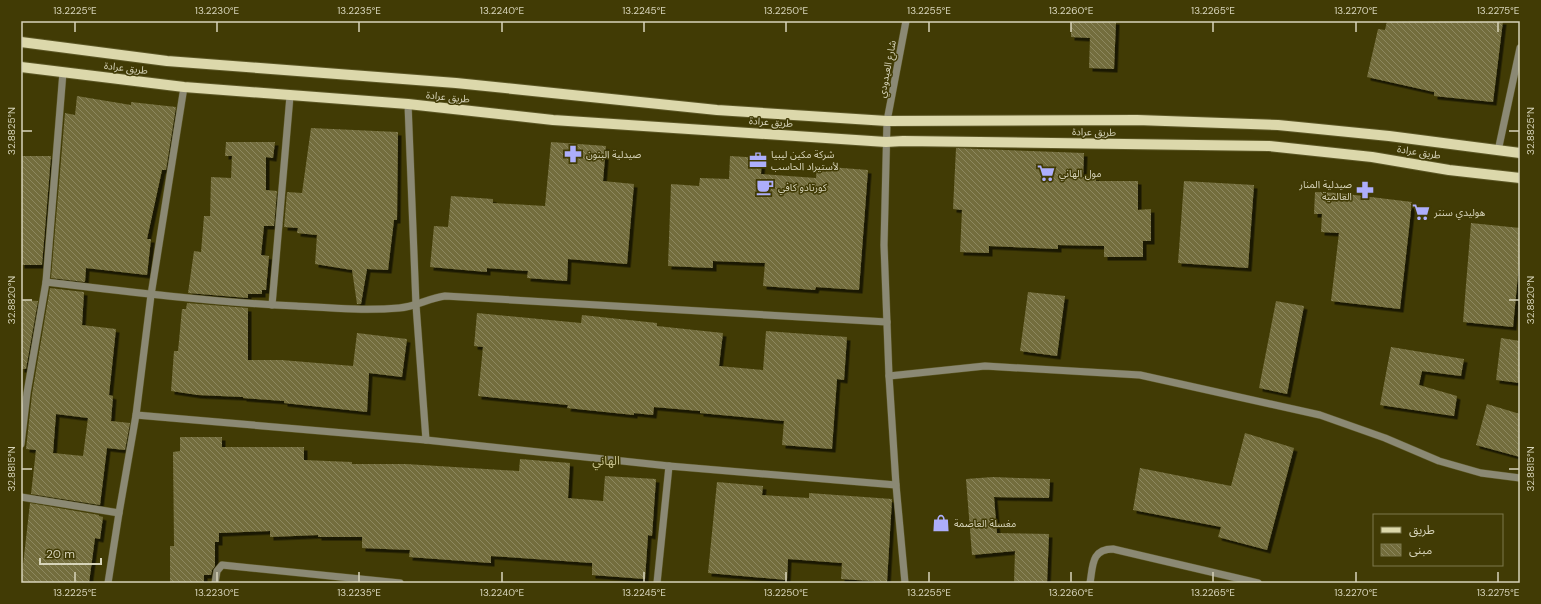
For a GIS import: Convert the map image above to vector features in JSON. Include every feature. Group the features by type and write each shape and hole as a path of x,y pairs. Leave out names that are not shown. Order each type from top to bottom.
{"main road":[{"name":"طريق عرادة","path":"21,42 167,61 456,83 717,110 887,121 1137,120 1278,125 1389,136 1520,153"},
{"name":"طريق عرادة","path":"21,67 184,87 408,104 553,120 886,142 904,140 1269,146 1372,157 1449,170 1520,178"}],"street":[{"name":"شارع العيدودي","path":"905,583 896,485 889,376 884,245 887,121 906,21"},
{"path":"1498,151 1520,48"},
{"path":"21,444 24,393 46,282 64,72"},
{"path":"108,583 136,415 151,295 184,87"},
{"path":"272,305 290,96"},
{"path":"408,104 416,305 426,440"},
{"path":"46,282 151,295 272,305 348,309 400,308 416,305 435,297 457,296 887,322"},
{"path":"889,376 985,366 1140,375 1320,415 1384,438 1439,461 1481,473 1520,478"},
{"path":"136,415 426,440 669,466 896,485"},
{"path":"657,583 669,466"},
{"path":"21,497 119,513"},
{"path":"1090,583 1094,560 1099,552 1104,549 1113,549 1258,583"},
{"path":"215,583 217,571 222,565 395,581 400,583"}],"building":[{"path":"1071,21 1116,21 1114,69 1089,68 1090,38 1071,37"},
{"path":"1387,21 1503,21 1493,102 1434,96 1434,92 1367,77 1378,29 1385,30"},
{"path":"77,96 131,105 131,102 176,107 166,170 162,170 147,239 151,239 147,275 86,268 85,282 51,278 65,113 75,115"},
{"path":"311,128 398,132 397,220 394,220 388,270 367,269 361,304 357,304 352,270 315,264 317,235 297,233 298,228 284,227 287,192 302,193"},
{"path":"226,142 275,142 273,158 266,157 266,190 277,191 274,226 264,226 261,255 269,256 266,290 262,290 262,294 248,294 248,298 188,293 194,251 201,252 204,216 210,216 211,177 231,178 232,156 225,156"},
{"path":"551,142 606,146 603,181 634,184 627,264 568,259 567,281 527,278 528,271 487,268 487,272 430,267 434,226 448,227 451,196 493,199 493,203 545,206"},
{"path":"956,148 1084,153 1083,177 1096,177 1096,181 1138,181 1138,210 1151,209 1151,241 1143,241 1143,257 1104,257 1104,246 1058,245 1058,249 989,246 989,253 960,252 962,210 953,209"},
{"path":"21,156 51,156 42,265 21,265"},
{"path":"730,156 762,158 761,174 816,178 817,166 868,170 859,290 816,287 815,290 763,286 765,263 713,261 713,268 668,266 671,184 699,186 700,178 729,179"},
{"path":"1184,181 1254,185 1248,268 1178,263"},
{"path":"1315,192 1338,193 1412,202 1400,309 1331,301 1339,233 1321,232 1322,214 1314,214"},
{"path":"1471,223 1520,228 1520,253 1513,327 1463,322"},
{"path":"50,288 84,292 82,325 116,329 109,395 113,396 111,421 130,423 125,450 107,448 100,505 31,494 36,450 26,449 32,394","holes":["56,414 88,418 83,456 53,453"]},
{"path":"1028,292 1065,296 1057,356 1020,351"},
{"path":"21,300 38,301 26,369 21,369"},
{"path":"1276,301 1304,306 1287,394 1259,388"},
{"path":"187,303 248,308 248,360 282,360 353,366 357,333 407,339 402,377 369,373 367,412 284,403 284,401 198,395 171,391 174,351 178,351 182,309 186,309"},
{"path":"477,313 581,323 582,315 657,323 657,326 723,333 719,366 763,370 766,331 847,337 844,380 837,379 832,449 782,445 784,421 654,407 653,415 634,413 634,415 567,408 568,405 478,396 483,347 474,346"},
{"path":"1501,338 1520,341 1520,383 1496,380"},
{"path":"1391,347 1464,359 1461,376 1422,371 1419,385 1457,396 1454,416 1380,405"},
{"path":"1487,404 1520,414 1520,457 1476,445"},
{"path":"1245,433 1294,448 1267,550 1218,537 1221,527 1133,510 1140,468 1231,486"},
{"path":"180,437 222,437 222,447 304,447 304,460 352,462 352,464 406,464 519,471 520,459 570,463 568,498 603,501 605,476 656,479 652,536 648,535 645,579 592,575 592,563 491,556 491,563 409,557 410,550 362,548 362,537 318,537 318,535 270,537 270,531 219,533 219,542 215,542 215,566 211,575 204,575 204,583 170,583 170,546 174,546 173,452 180,451"},
{"path":"993,477 1050,479 1049,498 994,497 997,533 1049,534 1047,583 1014,582 1015,551 972,555 966,479"},
{"path":"717,482 763,486 762,495 809,498 809,493 892,499 887,582 841,579 842,563 788,559 787,580 708,573"},
{"path":"30,503 99,515 103,517 100,539 95,538 89,583 21,583"}],"place":[{"name":"صيدلية البنون","path":"573,154"},
{"name":"شركة مكين ليبيا لأستيراد الحاسب","path":"758,160"},
{"name":"مول الهاني","path":"1046,173"},
{"name":"كورتادو كافي","path":"765,187"},
{"name":"صيدلية المنار العالمية","path":"1365,190"},
{"name":"هوليدي سنتر","path":"1421,212"},
{"name":"مغسلة العاصمة","path":"941,523"}],"district":[{"name":"الهاني","path":"606,461"}]}
